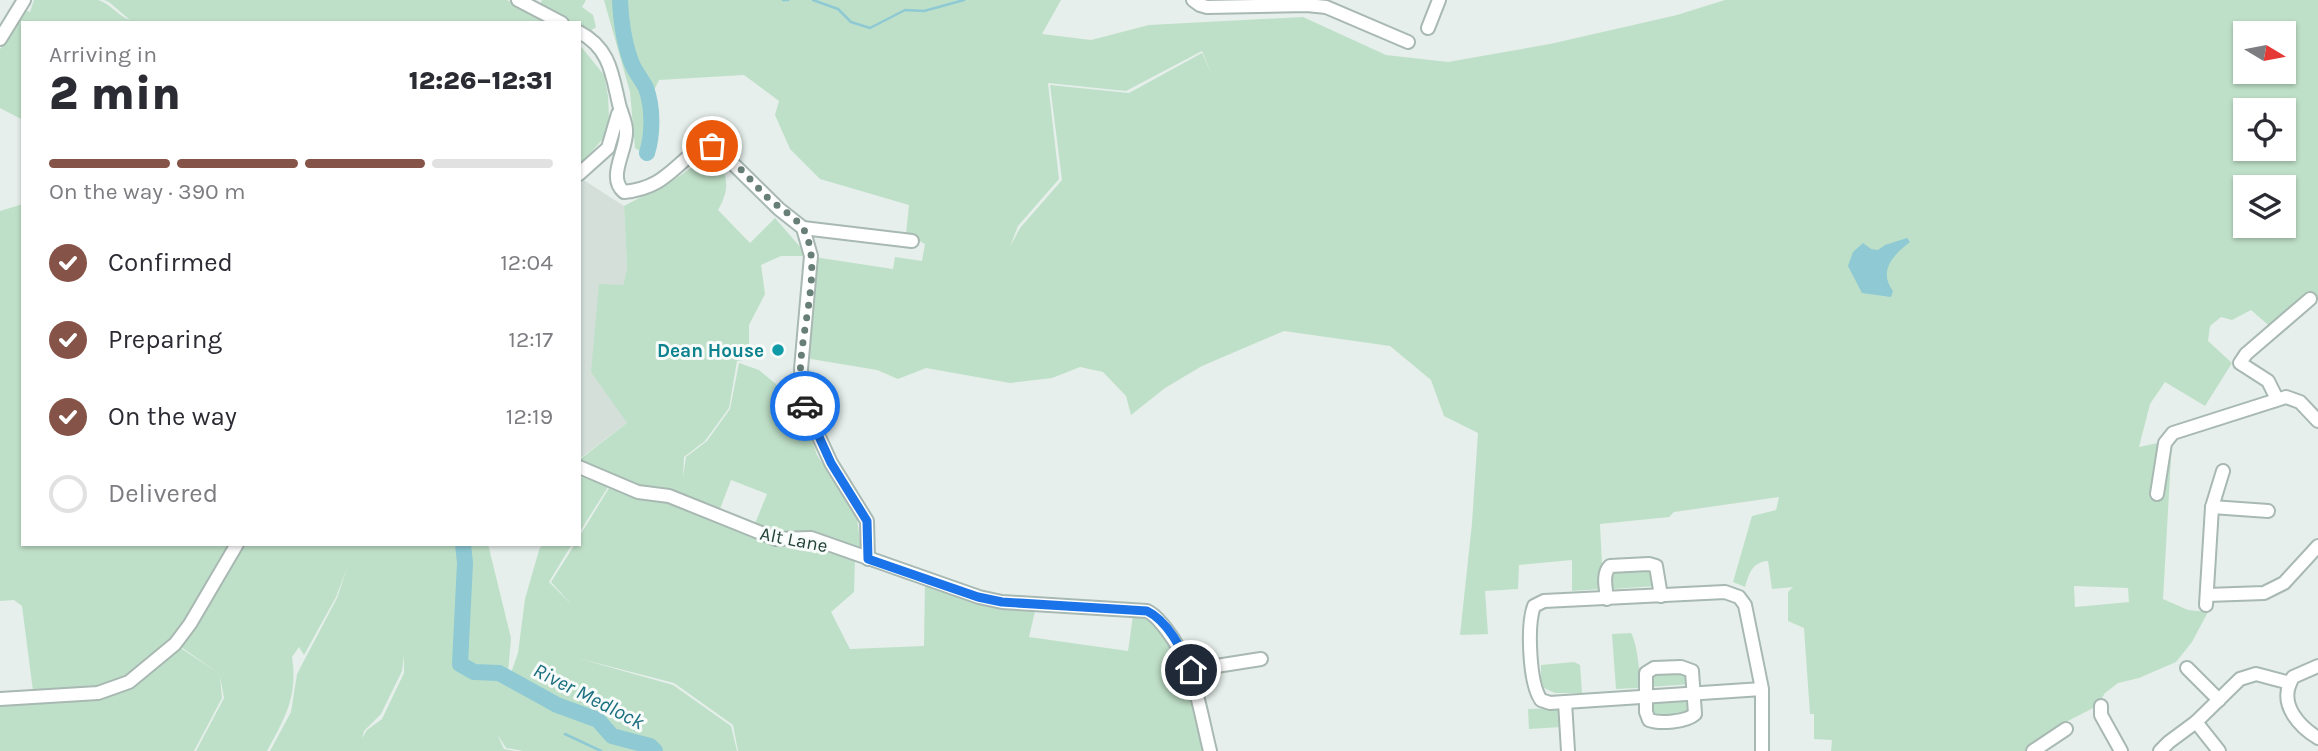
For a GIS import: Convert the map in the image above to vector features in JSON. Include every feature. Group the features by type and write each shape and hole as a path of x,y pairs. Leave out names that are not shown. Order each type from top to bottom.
{"street":[{"path":"0,39 24,0"},
{"path":"518,0 558,21"},
{"path":"1194,0 1207,6 1307,2 1326,7 1409,42"},
{"path":"1428,28 1439,0"},
{"path":"581,33 597,43 612,68 626,136 617,177 619,188 624,192 638,191 655,184 669,176 698,149 712,146 803,228 912,241"},
{"path":"581,172 608,148 621,111"},
{"path":"803,228 811,256 801,369 803,402 831,463 867,521 868,559"},
{"path":"2277,399 2268,381 2240,363 2246,354 2311,299"},
{"path":"2157,494 2165,443 2174,433 2286,397 2300,402 2318,421"},
{"name":"Alt Lane","path":"581,468 638,492 669,496 776,539 811,538 978,597 1002,602 1147,611 1154,615 1181,648 1191,670 1210,751"},
{"path":"2223,471 2212,506 2207,600 2264,593 2284,583 2313,561 2318,546"},
{"path":"2212,506 2268,510"},
{"path":"0,699 98,694 128,682 175,644 190,624 236,546"},
{"path":"1607,599 1605,575 1610,566 1656,566 1661,596"},
{"path":"1762,689 1550,703 1541,700 1533,684 1530,617 1534,606 1544,601 1725,592 1738,597 1745,605 1762,689 1762,751"},
{"path":"1191,670 1261,659"},
{"path":"2318,666 2293,677 2287,691 2290,710 2304,730 2318,738"},
{"path":"1681,667 1692,671 1696,709 1693,717 1655,722 1647,719 1645,696 1645,676 1648,671 1654,668 1681,667"},
{"path":"2187,668 2219,700"},
{"path":"2160,751 2196,722 2240,679 2256,674 2290,683"},
{"path":"1565,702 1568,751"},
{"path":"2101,706 2101,715 2121,751"},
{"path":"2196,722 2219,751"},
{"path":"2033,751 2066,729"}],"shaded area":[{"path":"581,180 624,206 627,269 623,285 627,423 581,458"}],"green space":[{"path":"34,0 98,0 130,20 104,0 507,0 546,21 21,21 21,119 0,108 0,49 25,10 30,12"},
{"path":"542,0 586,0 582,7 593,15 596,27 589,32 581,28 581,21 568,21 540,5"},
{"path":"604,0 1061,0 1042,34 1091,40 1149,25 1303,17 1386,55 1448,62 1550,44 1677,15 1725,0 2318,0 2318,300 2309,292 2274,330 2251,310 2232,320 2221,317 2210,326 2208,341 2232,363 2205,406 2165,382 2150,404 2139,447 2172,440 2163,599 2188,610 2208,612 2192,642 2176,662 2139,678 2118,683 2105,693 2097,706 2064,723 2025,751 1831,751 1832,740 1814,739 1814,714 1810,714 1804,628 1788,621 1788,592 1793,587 1772,589 1768,561 1755,566 1745,587 1733,582 1752,516 1776,510 1779,497 1674,512 1669,517 1600,524 1601,589 1572,591 1572,560 1519,565 1518,589 1485,591 1488,634 1460,635 1478,433 1444,416 1431,380 1390,346 1284,331 1202,366 1165,388 1131,415 1126,396 1103,372 1080,367 1052,378 1010,383 926,368 898,379 877,370 805,358 814,257 893,269 895,257 922,261 925,244 906,234 909,205 820,179 790,149 775,115 779,101 744,75 659,80 647,105 651,158 635,148 630,92","holes":["1202,51 1212,75 1202,53 1129,93 1050,85 1062,180 1020,228 1010,247 1018,226 1059,179 1048,83 1126,91","2074,586 2128,588 2129,602 2075,607"]},
{"path":"581,46 604,75 608,96 607,134 581,164"},
{"path":"707,157 720,162 726,181 724,198 718,210 750,243 775,218 808,256 781,256 761,265 765,294 749,325 749,354 743,360 737,361 729,408 705,441 684,457 683,477 686,457 707,441 730,409 739,363 759,370 800,404 817,455 857,518 861,550 775,536 754,526 767,494 731,480 720,509 662,487 637,486 609,476 581,461 627,423 591,372 599,284 623,285 627,269 624,206 675,179"},
{"path":"21,205 21,546 230,546 192,609 160,651 120,682 97,691 33,691 22,606 14,600 0,601 0,211"},
{"path":"581,478 608,487 581,530"},
{"path":"609,488 675,502 749,536 780,545 812,545 855,560 854,592 831,612 850,649 924,646 925,581 1036,607 1029,637 1128,651 1133,616 1146,619 1158,625 1176,651 1189,684 1205,751 738,751 733,725 674,683 577,658 673,685 731,726 737,751 523,751 506,748 497,734 504,749 515,751 270,751 291,712 297,674 337,598 347,568 336,597 304,655 299,647 292,657 291,695 284,717 267,751 196,751 224,698 220,676 222,698 194,751 0,751 0,700 103,696 179,647 220,674 181,647 241,546 488,546 511,638 507,684 518,653 525,599 539,550 541,546 571,546 549,582 572,605 551,582 574,546 581,546 581,534","holes":["404,655 404,673 382,719 367,730 362,738 364,731 381,714 402,671"]},
{"path":"1650,568 1656,586 1613,589 1611,576 1618,569"},
{"path":"1631,633 1639,666 1640,686 1616,689 1612,634"},
{"path":"1574,662 1580,665 1582,693 1555,693 1544,688 1541,665"},
{"path":"1682,669 1692,684 1649,687 1649,674"},
{"path":"1691,701 1689,714 1655,717 1650,712 1651,703"},
{"path":"1528,709 1561,710 1561,727 1529,729"}],"water":[{"path":"1907,238 1910,242 1893,258 1887,270 1893,291 1891,297 1862,293 1848,266 1853,252 1863,243 1878,250"}],"waterway":[{"name":"River Medlock","path":"620,0 627,49 646,88 650,104 651,129 647,153"},
{"path":"783,0 788,0"},
{"path":"813,0 838,9 851,22 870,28 905,10 924,11 964,0"},
{"name":"River Medlock","path":"463,546 465,563 460,664 474,672 499,673 557,705 598,720 612,736 650,746 655,751"},
{"path":"565,734 601,751"}],"way so far":[{"path":"712,146 803,228 811,256 801,369 805,406"}],"place":[{"name":"Dean House","path":"778,350"}],"route":[{"path":"805,406 831,463 867,521 868,559 978,597 1002,602 1147,611 1154,615 1181,648 1191,670"}]}
